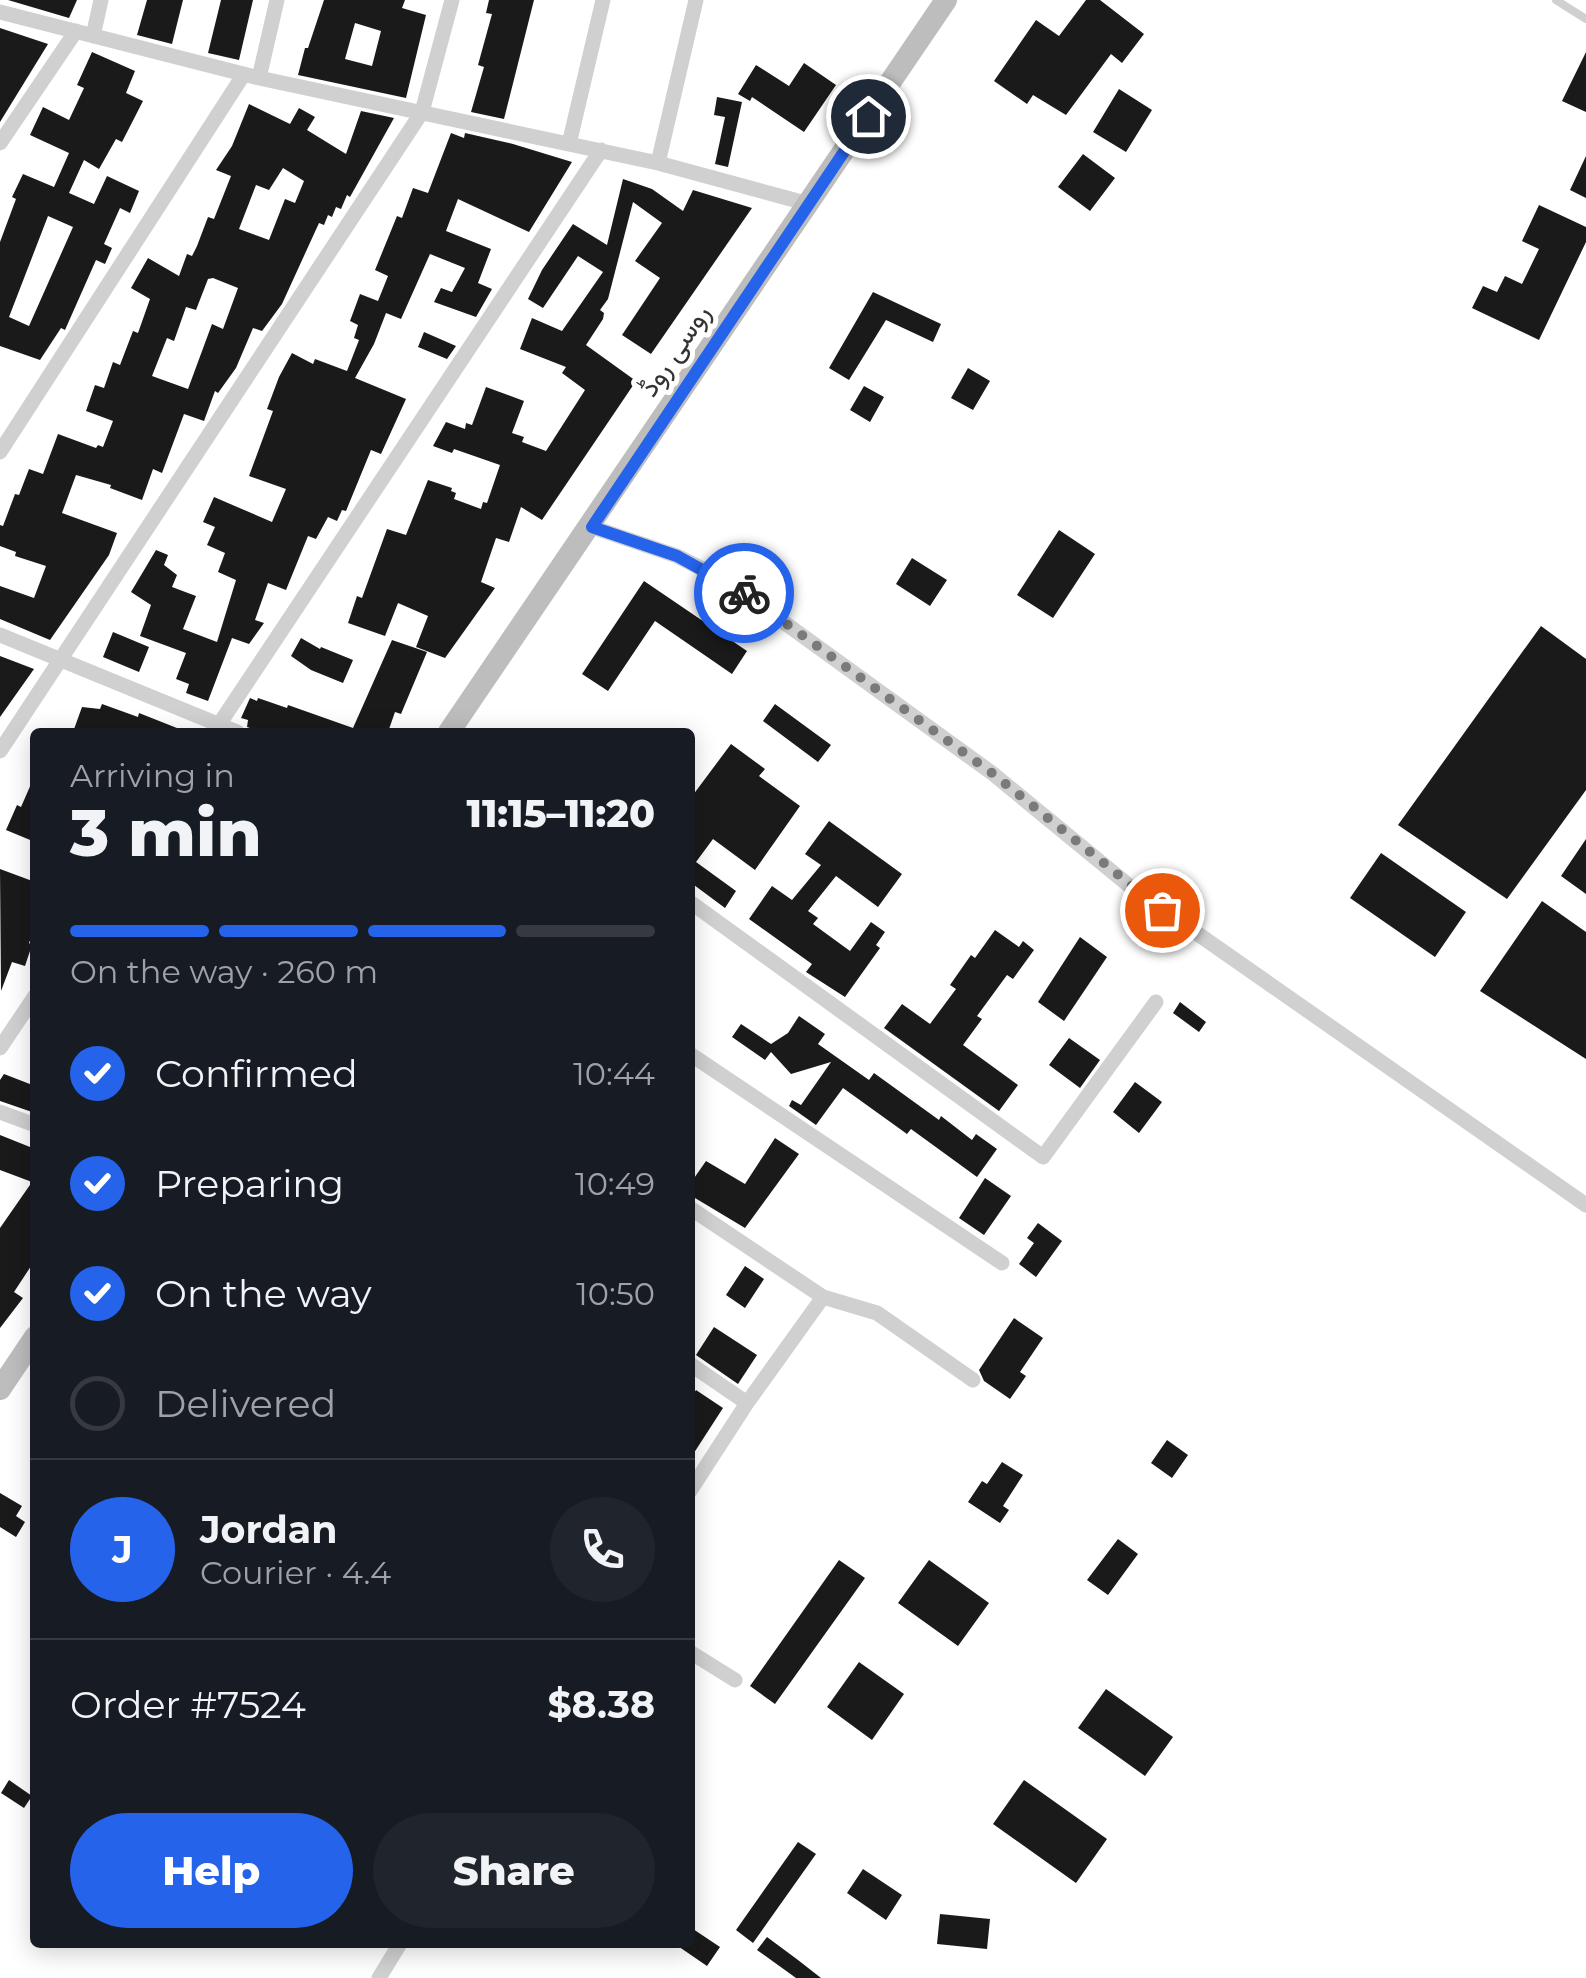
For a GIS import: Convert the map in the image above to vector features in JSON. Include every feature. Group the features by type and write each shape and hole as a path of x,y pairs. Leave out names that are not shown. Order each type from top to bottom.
{"main road":[{"name":"روسی روڈ","path":"455,728 946,0"},
{"path":"0,1389 30,1344"}],"street":[{"path":"0,143 84,34 101,0"},
{"path":"0,452 251,76 277,0"},
{"path":"0,751 422,112 452,0"},
{"path":"569,144 604,0"},
{"path":"658,163 696,0"},
{"path":"0,12 251,76 658,163 809,204"},
{"path":"217,728 601,150"},
{"path":"592,527 677,556 728,582 992,773 1132,888 1586,1205"},
{"path":"0,635 214,728"},
{"path":"695,906 1043,1157 1049,1154 1156,1002"},
{"path":"0,1048 30,1003"},
{"path":"695,1057 1002,1263"},
{"path":"0,1112 30,1123"},
{"path":"695,1211 823,1298 877,1312 973,1380"},
{"path":"695,1483 823,1298"},
{"path":"695,1367 747,1403"},
{"path":"695,1655 735,1680"},
{"path":"379,1978 397,1948"}],"lane":[{"path":"1556,0 1586,19"}],"building":[{"path":"8,0 77,0 69,18"},
{"path":"147,0 183,0 172,44 137,35"},
{"path":"221,0 253,0 239,60 208,53"},
{"path":"324,0 405,0 402,8 426,15 406,98 298,75","holes":["355,23 381,31 372,66 345,59"]},
{"path":"489,0 534,0 504,119 471,112 484,67 478,65 492,14 486,13"},
{"path":"1086,0 1100,0 1144,34 1122,63 1111,54 1066,115 1033,95 1027,104 994,81 1036,20 1059,36"},
{"path":"0,28 48,44 0,122"},
{"path":"92,52 135,71 126,93 143,101 122,142 116,139 99,169 84,160 69,193 94,204 107,176 139,191 130,213 120,208 104,244 112,248 105,264 96,260 65,330 61,328 40,360 0,346 0,242 16,199 12,197 23,174 54,187 69,153 30,135 43,107 69,120 84,88 77,85","holes":["48,216 73,227 29,326 9,317"]},
{"path":"1586,52 1586,112 1562,101"},
{"path":"804,63 836,85 804,132 752,97 750,101 738,94 756,65 789,86"},
{"path":"1119,89 1152,110 1126,152 1093,132"},
{"path":"717,97 742,102 728,167 715,164 725,117 714,115"},
{"path":"249,104 290,124 299,108 315,117 307,130 346,154 361,111 394,118 350,197 347,195 341,209 336,207 332,217 328,215 324,225 319,223 282,304 262,331 253,328 236,368 218,393 215,391 204,421 184,414 162,473 153,469 142,500 110,488 111,485 76,475 62,513 117,533 109,555 50,640 0,619 0,586 34,598 46,566 15,556 16,552 0,546 0,525 3,526 15,494 19,495 29,469 43,474 58,434 103,447 113,421 86,411 95,385 104,388 113,362 120,365 133,331 138,333 150,299 131,288 148,258 179,276 208,217 214,219 231,176 216,170 232,146","holes":["283,168 304,181 295,203 285,199 269,240 239,229 256,185 269,190","208,279 238,288 223,329 212,324 188,389 152,376 167,338 174,341 186,307 196,310"]},
{"path":"451,133 513,144 572,162 529,232 458,199 446,231 491,249 478,283 492,289 476,317 434,302 441,288 452,292 465,268 430,254 401,319 386,313 355,378 406,399 381,454 371,450 346,511 342,510 337,521 328,517 316,539 308,536 286,590 268,583 255,620 264,623 249,644 232,638 208,701 186,693 189,684 176,679 186,653 140,636 151,605 131,592 156,550 168,555 164,565 177,575 172,587 196,596 183,629 217,642 236,580 218,572 225,553 207,545 215,527 203,522 214,497 272,522 286,489 249,476 273,411 267,409 279,377 292,353 313,364 315,359 347,371 359,340 354,338 358,325 350,321 360,294 378,301 388,276 375,270 397,216 402,218 413,188 428,193"},
{"path":"1083,154 1115,178 1090,211 1058,187"},
{"path":"1586,156 1586,198 1570,190"},
{"path":"623,179 652,189 683,211 693,190 752,208 651,354 622,335 660,278 635,261 662,223 633,202 608,299 600,310 603,319 586,345 636,381 542,520 521,507 509,542 496,538 481,582 495,588 445,658 416,647 428,616 398,603 385,636 348,623 357,596 362,598 387,529 406,535 428,480 452,488 456,493 454,499 481,509 483,502 487,503 500,465 433,446 446,422 465,429 466,423 472,425 486,387 524,401 512,433 524,437 522,442 546,451 585,390 562,373 566,367 520,349 532,318 562,331 603,272 578,256 543,308 528,299 573,224 607,245"},
{"path":"1539,205 1586,227 1586,242 1539,340 1472,308 1483,286 1497,292 1505,276 1522,284 1539,249 1522,241"},
{"path":"873,292 941,324 933,342 886,320 849,380 829,368"},
{"path":"424,332 456,346 447,359 418,347"},
{"path":"968,368 990,381 973,410 951,398"},
{"path":"864,386 884,397 870,422 850,410"},
{"path":"1059,530 1095,554 1053,618 1017,595"},
{"path":"912,558 947,580 930,606 896,584"},
{"path":"644,581 747,651 732,674 655,621 608,691 582,674"},
{"path":"1541,626 1586,659 1586,790 1507,899 1398,825"},
{"path":"113,632 149,647 139,672 103,657"},
{"path":"301,638 353,660 343,683 311,670 291,656"},
{"path":"392,640 427,652 401,714 395,712 389,728 353,728"},
{"path":"0,656 34,669 0,717"},
{"path":"250,698 287,708 288,705 353,728 250,728 248,720 241,718"},
{"path":"102,704 138,717 139,713 177,728 74,728 82,707 100,709"},
{"path":"775,704 831,745 818,762 763,721"},
{"path":"731,744 765,769 759,776 800,806 755,870 713,839 696,862 736,891 725,908 695,886 695,792"},
{"path":"30,786 30,840 6,830 17,805 21,807"},
{"path":"829,821 902,874 878,907 836,876 808,911 818,918 813,924 850,951 871,922 885,932 876,945 880,948 845,997 806,972 812,964 749,919 772,886 792,900 821,865 805,854"},
{"path":"1586,839 1586,894 1561,876"},
{"path":"1381,853 1466,912 1435,957 1350,898"},
{"path":"0,869 30,880 30,951 25,966 12,962 1,991"},
{"path":"1542,901 1586,932 1586,1059 1480,991"},
{"path":"995,930 1019,947 1023,941 1034,950 1013,979 1007,975 977,1016 982,1019 963,1045 1018,1085 999,1111 884,1028 902,1004 930,1024 956,989 950,985"},
{"path":"1080,937 1107,957 1064,1021 1038,1002"},
{"path":"1180,1002 1206,1022 1199,1032 1173,1013"},
{"path":"799,1016 825,1034 818,1044 869,1080 874,1073 939,1120 941,1116 972,1140 976,1134 997,1149 977,1177 911,1129 907,1134 843,1088 816,1125 789,1106 792,1100 801,1105 831,1062 791,1074 771,1052 765,1060 732,1037 741,1024 771,1044 788,1033"},
{"path":"1069,1038 1100,1060 1080,1088 1049,1065"},
{"path":"4,1074 30,1084 30,1111 0,1101 0,1080"},
{"path":"1135,1082 1162,1102 1139,1133 1113,1112"},
{"path":"0,1135 30,1147 30,1181 0,1170"},
{"path":"775,1138 799,1154 745,1228 695,1198 695,1177 706,1161 745,1184"},
{"path":"985,1178 1011,1196 984,1235 959,1218"},
{"path":"30,1185 30,1268 14,1292 23,1298 0,1328 0,1228"},
{"path":"1038,1223 1062,1241 1036,1277 1019,1264 1034,1243 1027,1238"},
{"path":"745,1266 764,1279 745,1308 726,1295"},
{"path":"1014,1318 1043,1338 1020,1372 1026,1376 1010,1399 984,1381 979,1370"},
{"path":"714,1327 757,1355 738,1384 696,1355"},
{"path":"695,1392 723,1408 695,1451"},
{"path":"1167,1440 1188,1455 1172,1478 1151,1463"},
{"path":"1002,1462 1023,1475 1003,1506 1009,1510 1000,1523 968,1502"},
{"path":"0,1493 22,1506 16,1516 25,1522 16,1537 0,1527"},
{"path":"1118,1539 1138,1554 1108,1595 1087,1580"},
{"path":"839,1560 865,1578 775,1704 750,1686"},
{"path":"929,1560 989,1603 958,1646 898,1603"},
{"path":"859,1662 904,1694 872,1740 827,1707"},
{"path":"1106,1689 1173,1737 1145,1776 1078,1728"},
{"path":"9,1780 30,1795 30,1799 24,1808 1,1793"},
{"path":"1024,1780 1107,1839 1076,1883 993,1824"},
{"path":"798,1842 816,1854 753,1943 736,1930"},
{"path":"863,1869 902,1895 886,1920 847,1893"},
{"path":"940,1914 990,1919 987,1949 937,1944"},
{"path":"695,1930 720,1947 707,1966 681,1948 695,1948"},
{"path":"767,1937 821,1978 796,1978 757,1950"}],"way so far":[{"path":"744,593 992,773 1162,910"}],"route":[{"path":"744,593 677,556 592,527 868,116"}]}
